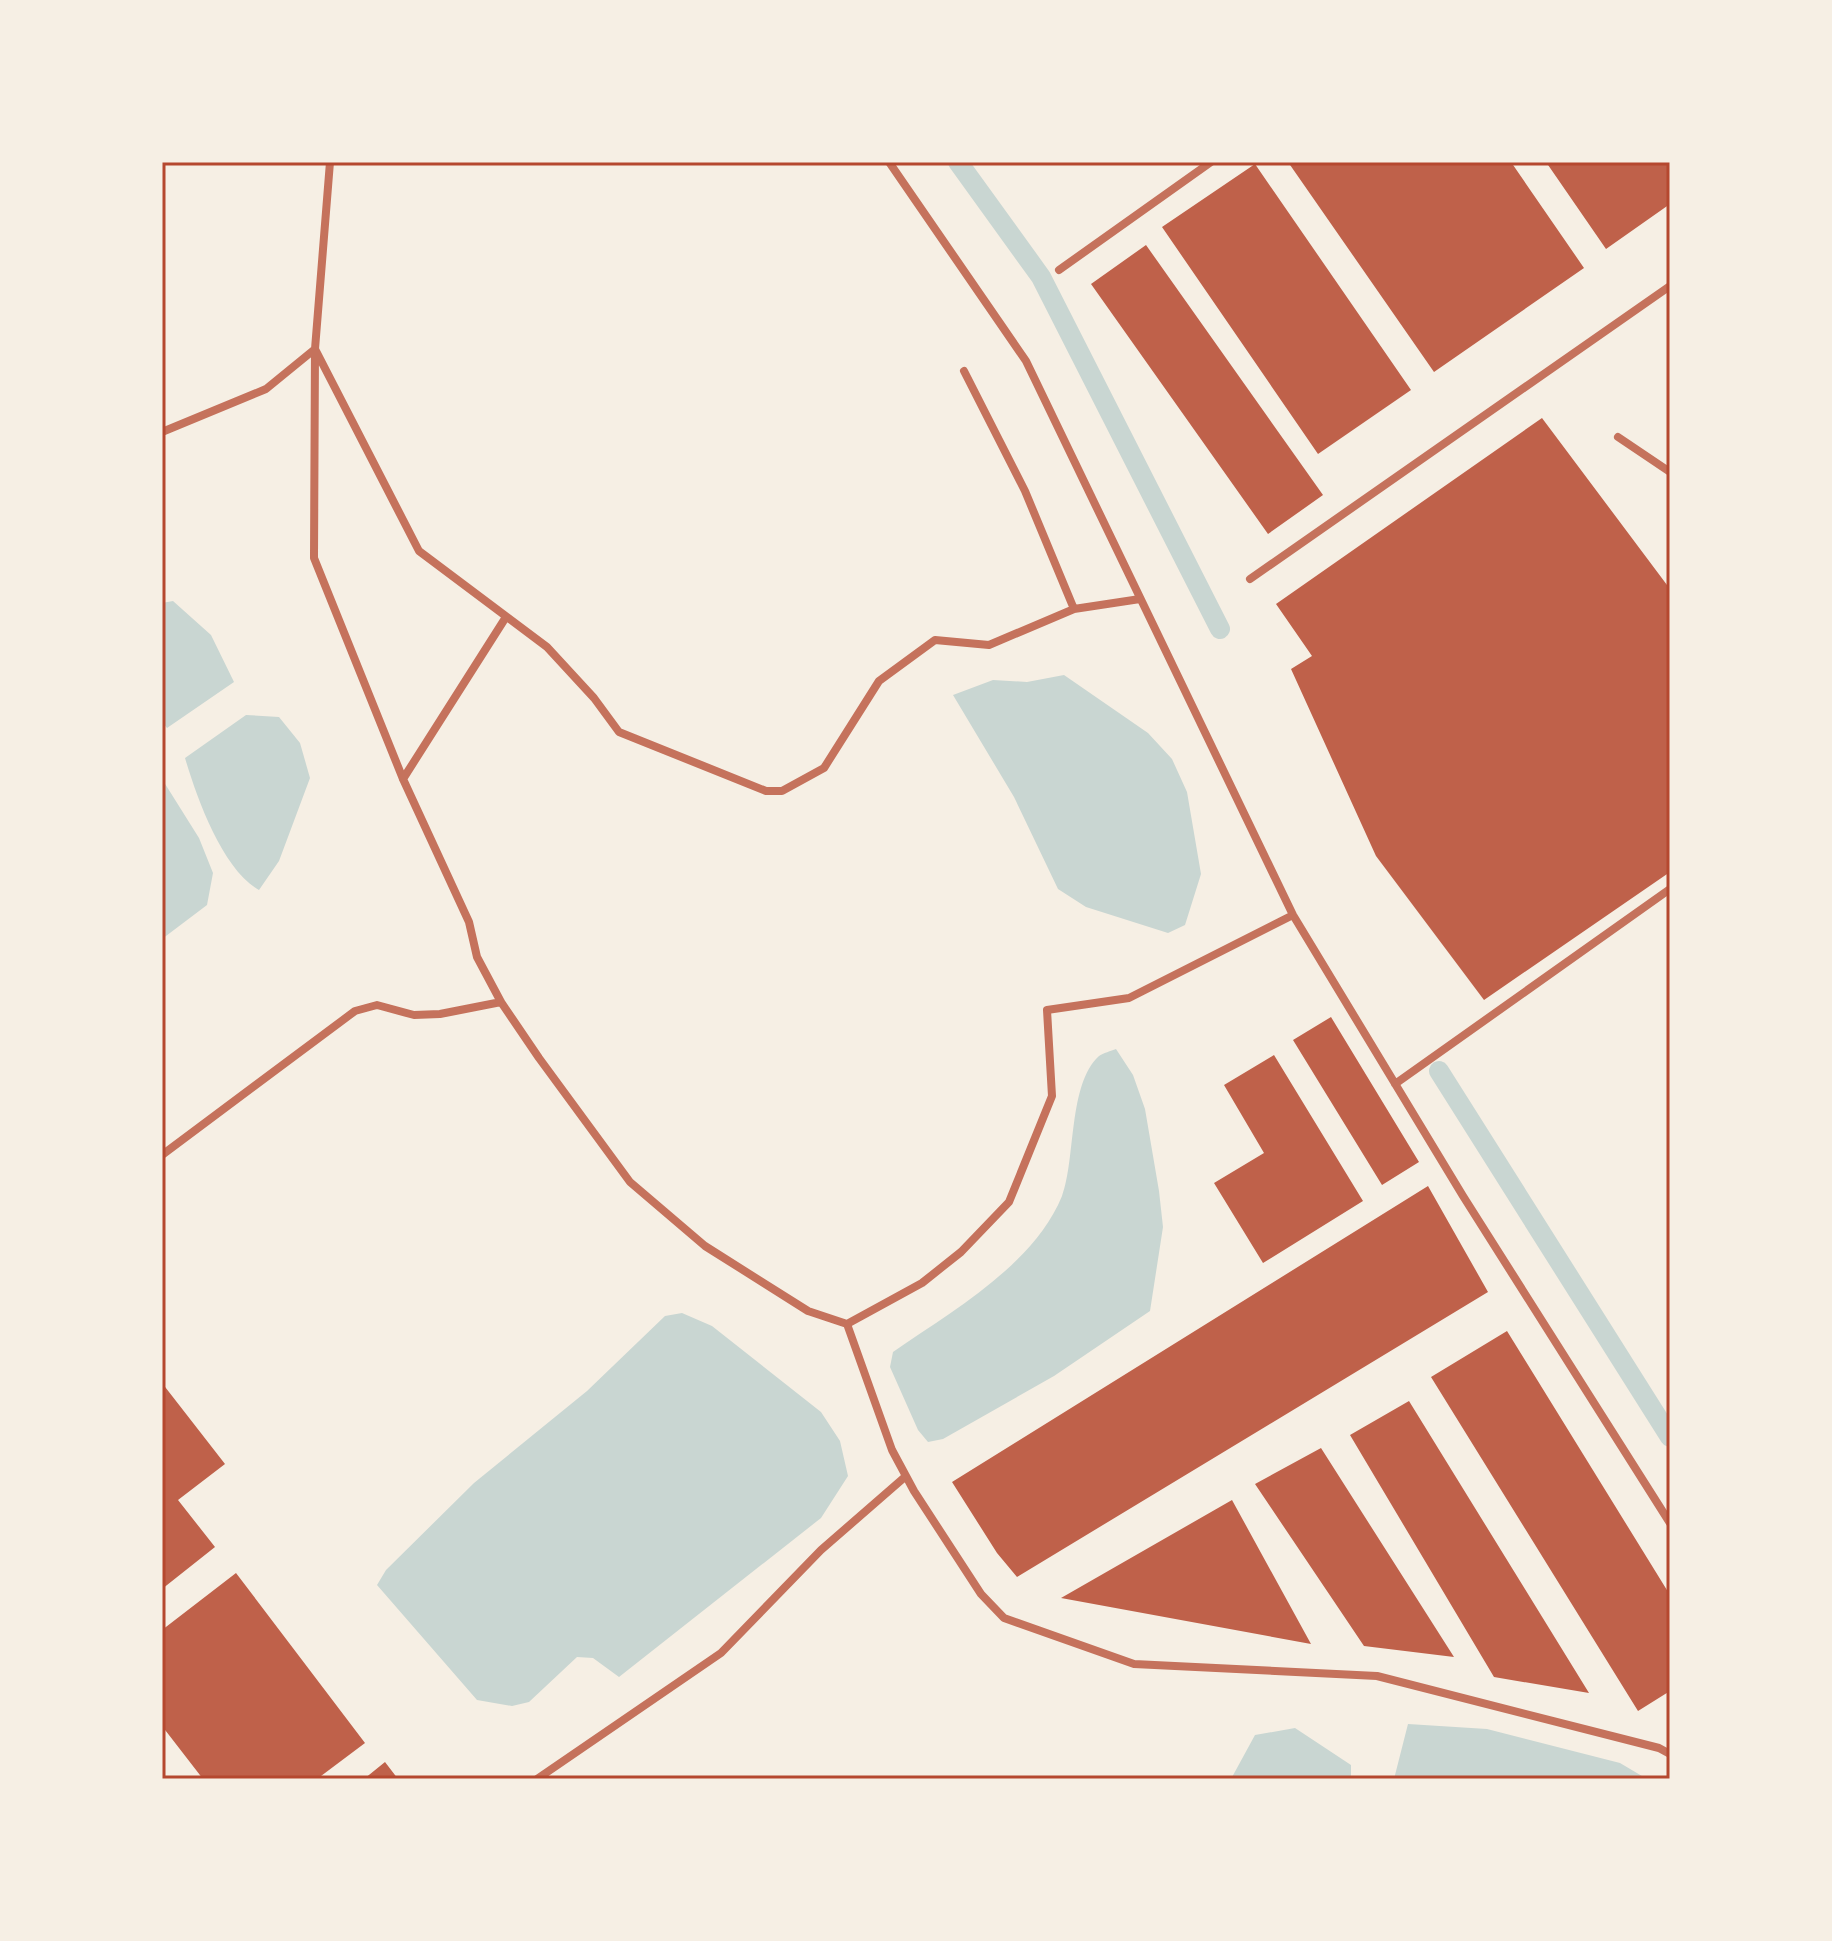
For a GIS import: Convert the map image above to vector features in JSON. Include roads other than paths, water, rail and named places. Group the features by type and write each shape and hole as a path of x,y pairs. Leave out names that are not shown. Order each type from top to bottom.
{"street":[{"path":"330,162 315,349 314,558 403,779 469,922 477,957 501,1002 630,1182 705,1246 808,1311 847,1324 922,1283 961,1252 1009,1202 1052,1096 1047,1010 1129,998 1293,915"},
{"path":"889,162 1026,361 1293,915 1670,1523"},
{"path":"1059,270 1211,162"},
{"path":"1250,579 1670,286"},
{"path":"162,432 266,389 315,349"},
{"path":"315,349 419,551 547,647 594,698 619,732 766,791 782,791 824,768 879,681 935,640 989,645 1074,609 1140,599"},
{"path":"964,371 1025,491 1074,609"},
{"path":"1618,437 1670,472"},
{"path":"403,779 506,617"},
{"path":"1395,1084 1670,889"},
{"path":"162,1155 355,1011 377,1005 414,1015 440,1014 501,1002"},
{"path":"847,1324 892,1450 981,1594 1004,1618 1134,1664 1377,1676 1659,1748 1670,1754"},
{"path":"537,1779 721,1653 821,1550 906,1476"}],"waterway":[{"path":"958,162 1041,277 1220,629"},
{"path":"1439,1071 1670,1437"}]}
